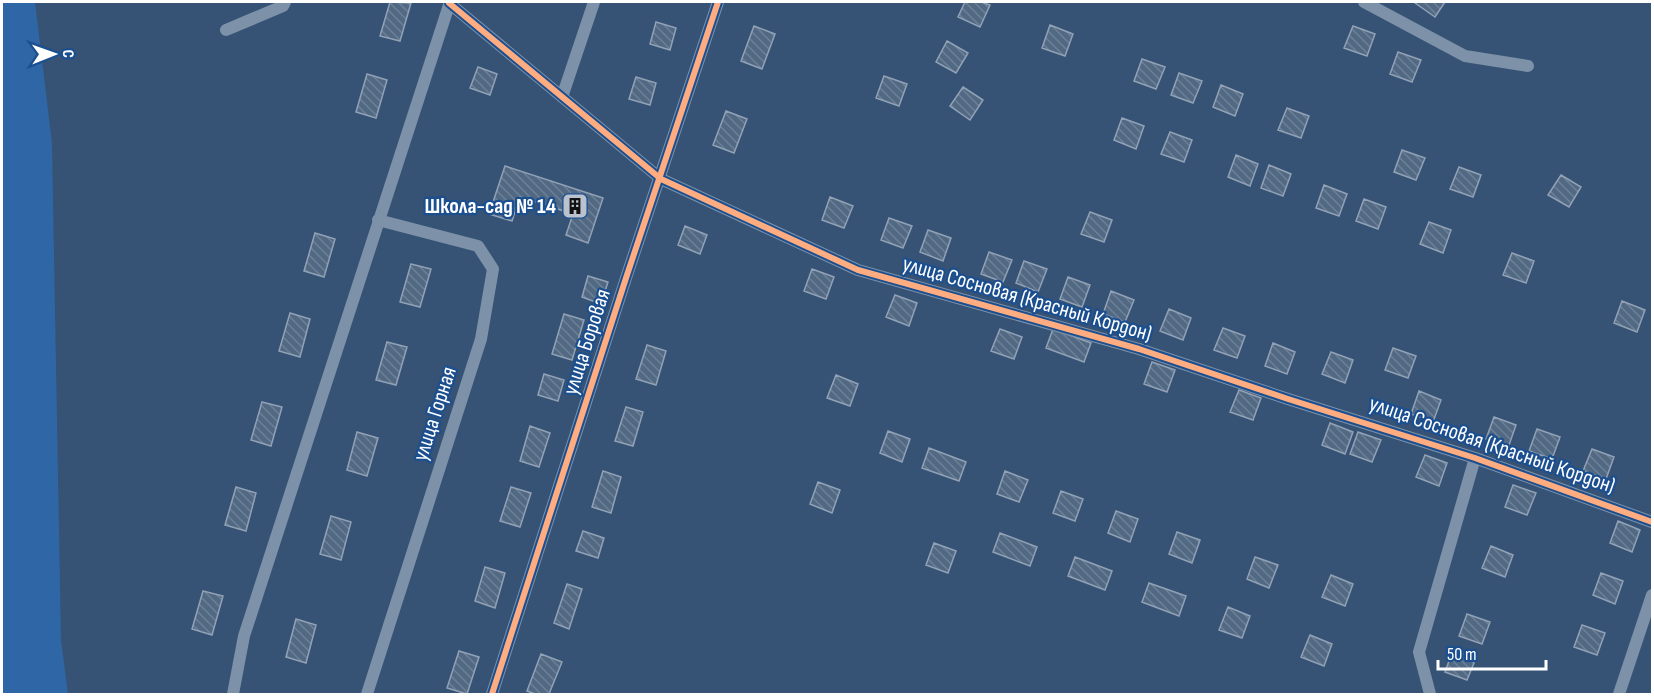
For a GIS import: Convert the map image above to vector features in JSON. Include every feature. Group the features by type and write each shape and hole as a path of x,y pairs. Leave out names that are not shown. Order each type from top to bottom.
{"street":[{"path":"226,30 283,6 285,2"},
{"path":"233,694 244,636 450,2"},
{"name":"улица Сосновая (Красный Кордон)","path":"450,2 661,179 858,270 1139,348 1475,458 1653,522"},
{"path":"562,97 594,2"},
{"name":"улица Боровая","path":"492,694 718,2"},
{"path":"1364,2 1465,56 1528,66"},
{"name":"улица Горная","path":"367,694 481,339 493,268 478,246 378,220"},
{"path":"1430,694 1419,652 1475,458"},
{"path":"1619,694 1653,595"}],"shaded area":[{"path":"2,2 35,2 52,143 61,640 68,694 2,694"}],"building":[{"path":"390,2 411,3 400,41 380,36"},
{"path":"965,2 981,2 990,5 980,27 958,17"},
{"path":"1416,2 1445,2 1435,17"},
{"path":"656,22 676,28 670,50 650,44"},
{"path":"1050,25 1073,34 1065,56 1042,48"},
{"path":"754,26 775,34 762,69 741,61"},
{"path":"1353,26 1375,34 1367,56 1344,48"},
{"path":"947,41 968,53 956,73 936,62"},
{"path":"1398,52 1421,60 1412,82 1390,74"},
{"path":"1142,59 1165,67 1156,89 1134,81"},
{"path":"478,67 497,74 490,95 470,88"},
{"path":"1179,73 1202,81 1193,103 1171,95"},
{"path":"367,74 387,80 376,118 356,112"},
{"path":"884,76 907,84 899,106 876,98"},
{"path":"636,77 656,83 650,105 629,99"},
{"path":"1221,85 1243,94 1235,116 1213,107"},
{"path":"963,87 983,100 970,120 950,106"},
{"path":"1287,108 1309,116 1301,138 1278,130"},
{"path":"726,111 747,119 734,153 713,145"},
{"path":"1122,118 1144,126 1136,149 1114,140"},
{"path":"1170,132 1192,140 1184,162 1161,154"},
{"path":"1402,150 1425,158 1416,180 1394,172"},
{"path":"1236,155 1258,164 1250,186 1228,177"},
{"path":"1269,165 1291,174 1283,196 1261,188"},
{"name":"Школа-сад № 14","path":"505,166 603,198 588,243 566,235 573,214 520,197 512,221 489,214"},
{"path":"1459,167 1481,175 1473,197 1450,189"},
{"path":"1561,175 1581,187 1569,207 1548,195"},
{"path":"1324,185 1347,194 1339,216 1316,208"},
{"path":"830,197 853,206 844,228 822,220"},
{"path":"1364,199 1386,207 1378,229 1356,221"},
{"path":"1090,212 1112,220 1104,242 1081,234"},
{"path":"889,218 912,226 903,248 881,240"},
{"path":"1429,222 1451,230 1443,253 1420,244"},
{"path":"685,226 707,235 700,254 678,245"},
{"path":"928,230 951,238 943,261 920,252"},
{"path":"315,233 335,239 324,277 304,271"},
{"path":"989,252 1012,260 1003,282 981,274"},
{"path":"1512,253 1534,261 1526,283 1503,275"},
{"path":"1024,261 1047,269 1038,292 1016,283"},
{"path":"411,264 431,269 420,307 400,302"},
{"path":"812,269 834,277 826,299 804,291"},
{"path":"588,276 608,282 601,304 582,297"},
{"path":"1068,277 1090,285 1082,307 1060,299"},
{"path":"1111,291 1134,300 1125,322 1103,314"},
{"path":"895,295 917,303 909,326 886,317"},
{"path":"1622,301 1645,310 1637,332 1614,323"},
{"path":"1169,309 1191,318 1183,340 1160,331"},
{"path":"290,313 310,319 300,357 279,351"},
{"path":"564,314 584,320 572,360 552,354"},
{"path":"1223,328 1245,336 1237,358 1214,350"},
{"path":"1000,329 1022,337 1014,359 991,351"},
{"path":"1053,329 1091,343 1084,362 1046,348"},
{"path":"387,342 407,347 396,385 376,380"},
{"path":"1273,343 1295,352 1287,374 1265,366"},
{"path":"647,345 666,351 656,385 636,379"},
{"path":"1393,348 1416,356 1408,378 1385,370"},
{"path":"1331,352 1353,360 1345,383 1322,374"},
{"path":"1152,362 1175,370 1167,392 1144,384"},
{"path":"544,374 564,380 558,401 538,395"},
{"path":"836,375 858,384 850,406 827,398"},
{"path":"1239,390 1261,398 1253,420 1230,412"},
{"path":"1419,391 1441,400 1433,422 1411,414"},
{"path":"262,402 282,407 271,446 251,440"},
{"path":"626,407 643,412 633,446 615,441"},
{"path":"1494,417 1516,425 1508,448 1486,439"},
{"path":"1330,423 1353,432 1345,454 1322,445"},
{"path":"530,426 550,433 539,467 520,461"},
{"path":"1537,429 1560,437 1552,459 1529,451"},
{"path":"888,431 910,439 902,462 880,453"},
{"path":"357,432 378,438 367,476 347,470"},
{"path":"1358,432 1381,440 1372,462 1350,454"},
{"path":"929,448 966,462 959,481 922,468"},
{"path":"1592,449 1614,457 1606,479 1583,471"},
{"path":"1425,455 1447,463 1439,486 1416,477"},
{"path":"603,471 621,477 611,513 592,507"},
{"path":"1005,471 1028,480 1019,502 997,494"},
{"path":"818,482 840,490 832,513 810,504"},
{"path":"1513,485 1536,493 1527,515 1505,507"},
{"path":"236,487 256,493 246,531 225,525"},
{"path":"511,487 531,493 520,527 500,521"},
{"path":"1061,491 1083,499 1075,521 1053,513"},
{"path":"1116,511 1138,519 1130,542 1108,533"},
{"path":"331,516 351,522 341,560 320,554"},
{"path":"1618,521 1640,530 1632,552 1610,543"},
{"path":"583,531 604,538 598,558 576,551"},
{"path":"1177,532 1200,540 1192,563 1169,554"},
{"path":"1000,533 1037,547 1030,566 993,552"},
{"path":"934,543 956,551 948,573 926,565"},
{"path":"1491,546 1513,555 1505,577 1482,568"},
{"path":"1075,557 1112,571 1105,590 1068,576"},
{"path":"1255,557 1278,565 1269,588 1247,579"},
{"path":"485,567 505,573 495,608 475,601"},
{"path":"1601,573 1623,581 1615,604 1593,595"},
{"path":"1331,575 1353,584 1345,606 1322,597"},
{"path":"1149,583 1186,596 1179,616 1142,602"},
{"path":"567,584 582,589 569,629 554,623"},
{"path":"203,591 223,596 212,635 192,629"},
{"path":"1228,607 1250,616 1242,638 1219,630"},
{"path":"1467,614 1490,622 1482,644 1459,636"},
{"path":"296,619 316,625 306,663 286,657"},
{"path":"1582,625 1605,633 1597,655 1574,647"},
{"path":"1310,635 1332,644 1324,666 1301,657"},
{"path":"1453,650 1476,658 1467,680 1445,672"},
{"path":"459,651 479,657 467,694 447,688"},
{"path":"541,654 562,662 549,694 535,694 527,691"}],"cycle path":[{"path":"492,694 718,2"},
{"path":"449,3 661,179 858,270 1139,349 1475,458 1652,522"}],"place":[{"name":"Школа-сад № 14","path":"575,206"}]}
